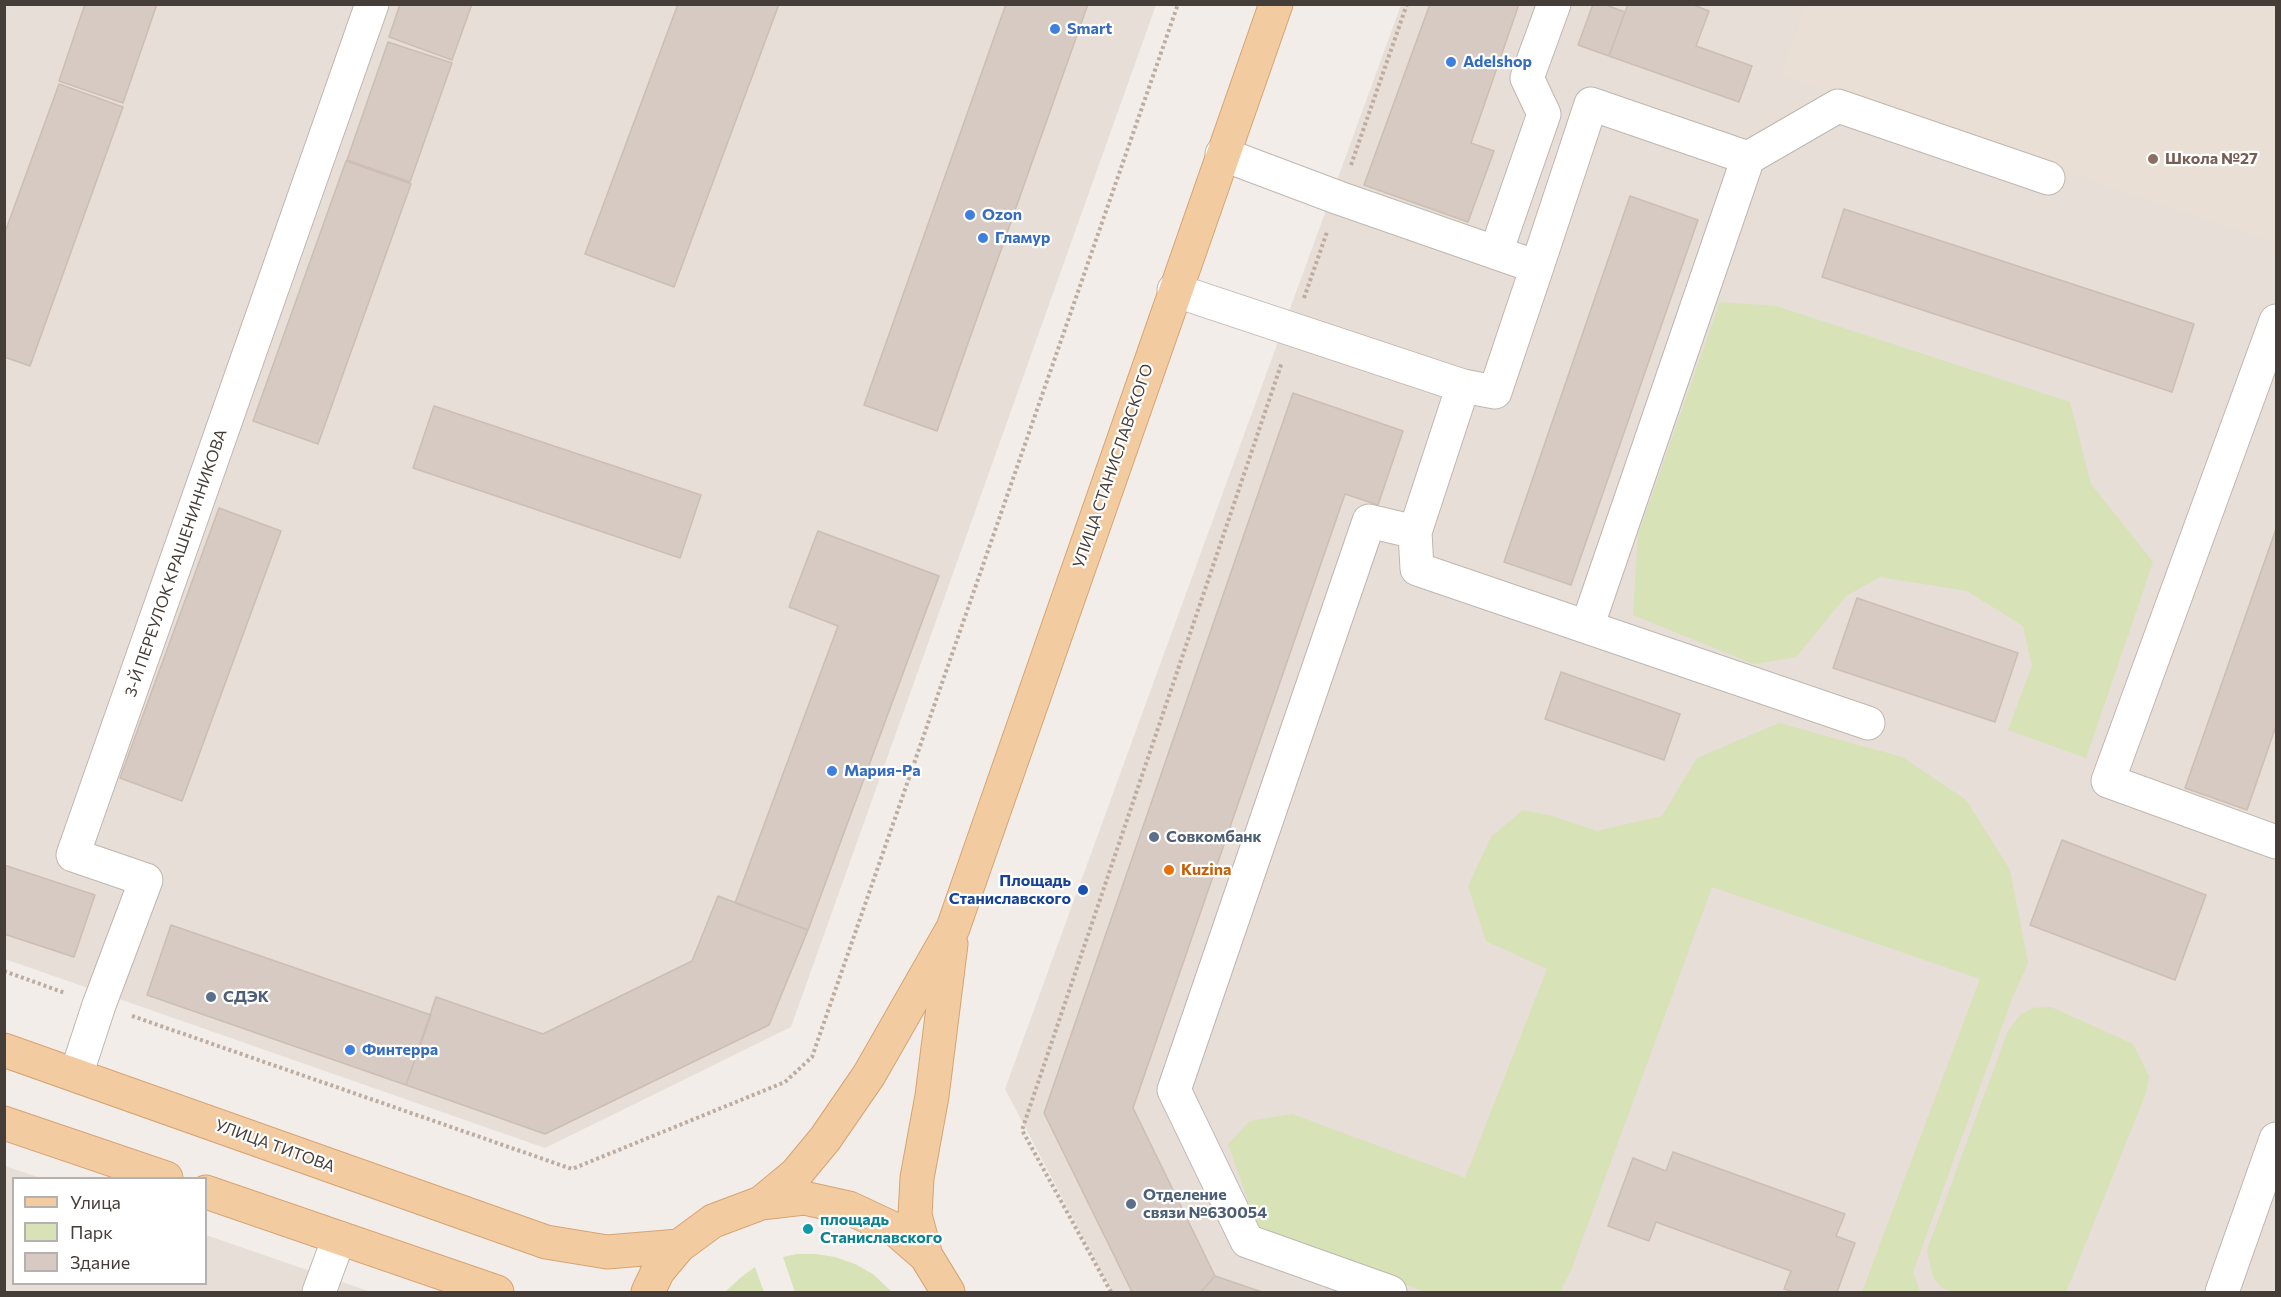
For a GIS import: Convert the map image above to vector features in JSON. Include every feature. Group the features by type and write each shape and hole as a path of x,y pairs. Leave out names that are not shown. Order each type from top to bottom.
{"main road":[{"name":"УЛИЦА СТАНИСЛАВСКОГО","path":"953,928 1174,290 1276,4"},
{"path":"761,1203 796,1174 825,1139 869,1075 953,928"},
{"path":"948,1293 926,1256 915,1215 917,1178 932,1096 953,928"},
{"name":"УЛИЦА ТИТОВА","path":"4,1050 546,1242 607,1252 679,1246"},
{"path":"4,1123 160,1177"},
{"path":"207,1192 497,1293"},
{"path":"648,1293 658,1271 679,1246 713,1221 761,1203 804,1198 849,1208 896,1230 926,1256"}],"street":[{"name":"3-Й ПЕРЕУЛОК КРАШЕНИННИКОВА","path":"76,1075 99,1005 146,880 74,855 372,4"},
{"path":"1496,252 1544,114 1527,78 1554,4"},
{"path":"1544,114 1591,104 1748,158"},
{"path":"1174,290 1463,386 1495,392 1591,104"},
{"path":"1587,627 1748,158 1838,106 2048,178"},
{"path":"1222,154 1339,198 1537,267"},
{"path":"2277,321 2108,781 2277,842"},
{"path":"1463,386 1414,532 1417,569 1868,723"},
{"path":"1390,1293 1247,1240 1174,1090 1370,521 1414,532"},
{"path":"2222,1293 2277,1139"},
{"path":"319,1293 339,1238"}],"path":[{"path":"4,971 572,1169 785,1082 812,1058 1178,4"},
{"path":"1110,1293 1022,1130 1293,329 1407,4"}],"shaded area":[{"path":"5,5 1156,5 791,1027 545,1148 5,959"},
{"path":"1401,5 2276,5 2276,1292 1112,1292 1005,1089"},
{"name":"Школа №27","path":"1806,5 2276,5 2276,243 1781,75"},
{"path":"5,1166 38,1177 12,1177 12,1285 207,1285 207,1235 371,1292 5,1292"}],"green space":[{"path":"1720,302 1776,306 2070,402 2091,484 2153,562 2086,758 2008,730 2032,666 2023,626 1967,591 1880,577 1846,596 1796,657 1754,664 1633,615 1638,535"},
{"path":"1779,723 1902,757 1966,800 2010,870 2028,963 2013,996 1913,1272 1920,1292 1862,1292 1980,979 1712,887 1571,1270 1560,1292 1426,1292 1259,1231 1228,1144 1250,1121 1292,1114 1465,1178 1547,969 1486,941 1468,886 1491,837 1523,810 1552,816 1597,831 1662,816 1697,758"},
{"path":"2051,1007 2133,1044 2149,1076 2146,1093 2066,1292 1953,1292 1942,1288 1933,1277 1927,1250 2008,1031 2020,1015 2033,1008"},
{"path":"797,1254 835,1257 855,1264 873,1274 892,1292 795,1292 783,1257"},
{"path":"755,1267 764,1292 725,1292 740,1278"}],"building":[{"path":"85,4 157,4 123,103 59,81"},
{"path":"400,4 472,4 452,60 389,37"},
{"path":"678,4 779,4 674,287 585,254"},
{"path":"1006,4 1088,4 937,431 864,405"},
{"path":"1430,4 1519,4 1471,143 1494,151 1468,222 1364,185"},
{"path":"1593,4 1603,4 1625,12 1609,56 1578,45"},
{"path":"1628,4 1691,4 1709,11 1696,46 1752,66 1739,102 1609,56"},
{"path":"388,42 452,63 410,182 347,160"},
{"path":"59,84 123,107 30,366 4,357 4,235"},
{"path":"346,161 411,184 318,444 253,421"},
{"path":"1630,196 1698,220 1571,585 1504,562"},
{"path":"1844,209 2194,324 2172,392 1822,277"},
{"path":"1293,393 1403,431 1378,505 1345,494 1133,1108 1215,1276 1201,1292 1132,1292 1044,1113"},
{"path":"434,406 701,495 680,558 413,468"},
{"path":"219,508 281,531 182,801 120,778"},
{"path":"2276,529 2276,726 2247,810 2185,788"},
{"path":"818,531 939,576 808,930 735,903 838,626 789,607"},
{"path":"1857,598 2018,653 1995,722 1833,668"},
{"path":"1561,672 1680,714 1664,760 1545,719"},
{"path":"2062,840 2206,895 2175,980 2030,925"},
{"path":"4,865 95,895 74,957 4,934"},
{"path":"718,896 808,930 769,1025 545,1134 406,1085 436,997 543,1034 692,961"},
{"path":"171,925 431,1015 406,1085 147,995"},
{"path":"1673,1152 1845,1214 1836,1236 1855,1243 1837,1292 1795,1292 1784,1289 1791,1271 1656,1222 1649,1241 1608,1226 1633,1158 1666,1171"},
{"path":"1215,1276 1262,1292 1201,1292"}],"place":[{"name":"Smart","path":"1055,29"},
{"name":"Adelshop","path":"1451,62"},
{"name":"Школа №27","path":"2153,159"},
{"name":"Ozon","path":"970,215"},
{"name":"Гламур","path":"983,238"},
{"name":"Мария-Ра","path":"832,771"},
{"name":"Совкомбанк","path":"1154,837"},
{"name":"Kuzina","path":"1169,870"},
{"name":"Площадь Станиславского","path":"1083,890"},
{"name":"СДЭК","path":"211,997"},
{"name":"Финтерра","path":"350,1050"},
{"name":"Отделение связи №630054","path":"1131,1204"},
{"name":"площадь Станиславского","path":"808,1229"}]}
